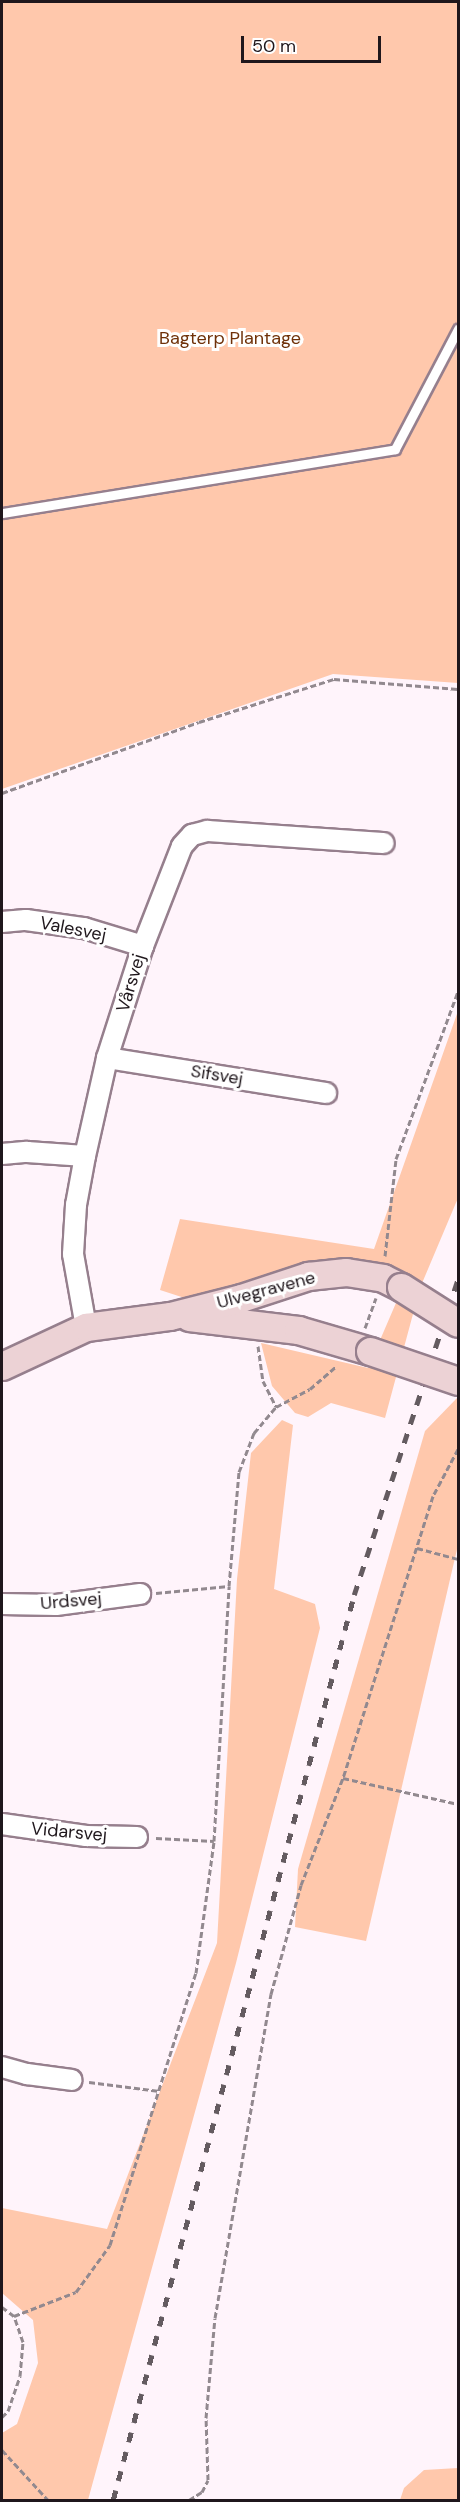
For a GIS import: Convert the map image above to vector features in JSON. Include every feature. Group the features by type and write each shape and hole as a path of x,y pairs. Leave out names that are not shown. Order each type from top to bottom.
{"street":[{"name":"Vårsvej","path":"86,1328 73,1254 76,1205 85,1156 107,1058 143,946 182,846 192,835 207,831 384,843"},
{"name":"Valesvej","path":"2,922 26,920 84,928 143,946"},
{"name":"Sifsvej","path":"107,1058 326,1093"},
{"path":"2,1154 27,1152 85,1156"},
{"name":"Ulvegravene","path":"2,1366 86,1328 170,1316 241,1298 308,1276 346,1272 392,1283 459,1323"},
{"name":"Ulvegravene","path":"170,1316 298,1330 364,1349 459,1381"},
{"name":"Urdsvej","path":"2,1604 56,1605 140,1594"},
{"name":"Vidarsvej","path":"2,1824 86,1836 137,1837"},
{"path":"2,2067 27,2074 72,2080"}],"lane":[{"path":"2,513 395,449 459,329"}],"path":[{"path":"2,793 200,722 334,679 459,689"},
{"path":"14,2316 76,2292 110,2245 196,1973 214,1841 229,1586 239,1472 254,1433 276,1407 310,1389 364,1349 392,1283 396,1159 459,991"},
{"path":"259,1324 258,1353 261,1372 276,1407"},
{"path":"189,2500 202,2492 208,2480 206,2418 215,2318 271,1994 301,1885 343,1778 436,1488 459,1449"},
{"path":"417,1548 459,1559"},
{"path":"140,1594 229,1586"},
{"path":"343,1778 459,1804"},
{"path":"137,1837 214,1841"},
{"path":"72,2080 159,2091"},
{"path":"2,2307 14,2316 23,2342 20,2376 8,2411 2,2417"},
{"path":"2,2450 48,2500"}],"green space":[{"name":"Bagterp Plantage","path":"2,2 458,2 458,683 333,674 2,789"},
{"path":"458,1011 458,1198 420,1288 385,1418 331,1403 308,1417 295,1413 272,1386 261,1343 368,1368 405,1282 375,1268 197,1302 160,1290 180,1219 374,1249"},
{"path":"458,1397 458,1545 366,1941 295,1927 298,1869 425,1431"},
{"path":"282,1420 293,1425 274,1589 315,1604 320,1628 236,1963 88,2500 2,2500 2,2433 17,2424 38,2363 33,2320 2,2293 2,2208 107,2229 217,1943 237,1579 251,1453"},
{"path":"458,2468 458,2500 400,2500 404,2488 424,2470"}],"railway":[{"path":"113,2500 354,1595 458,1278"}]}
